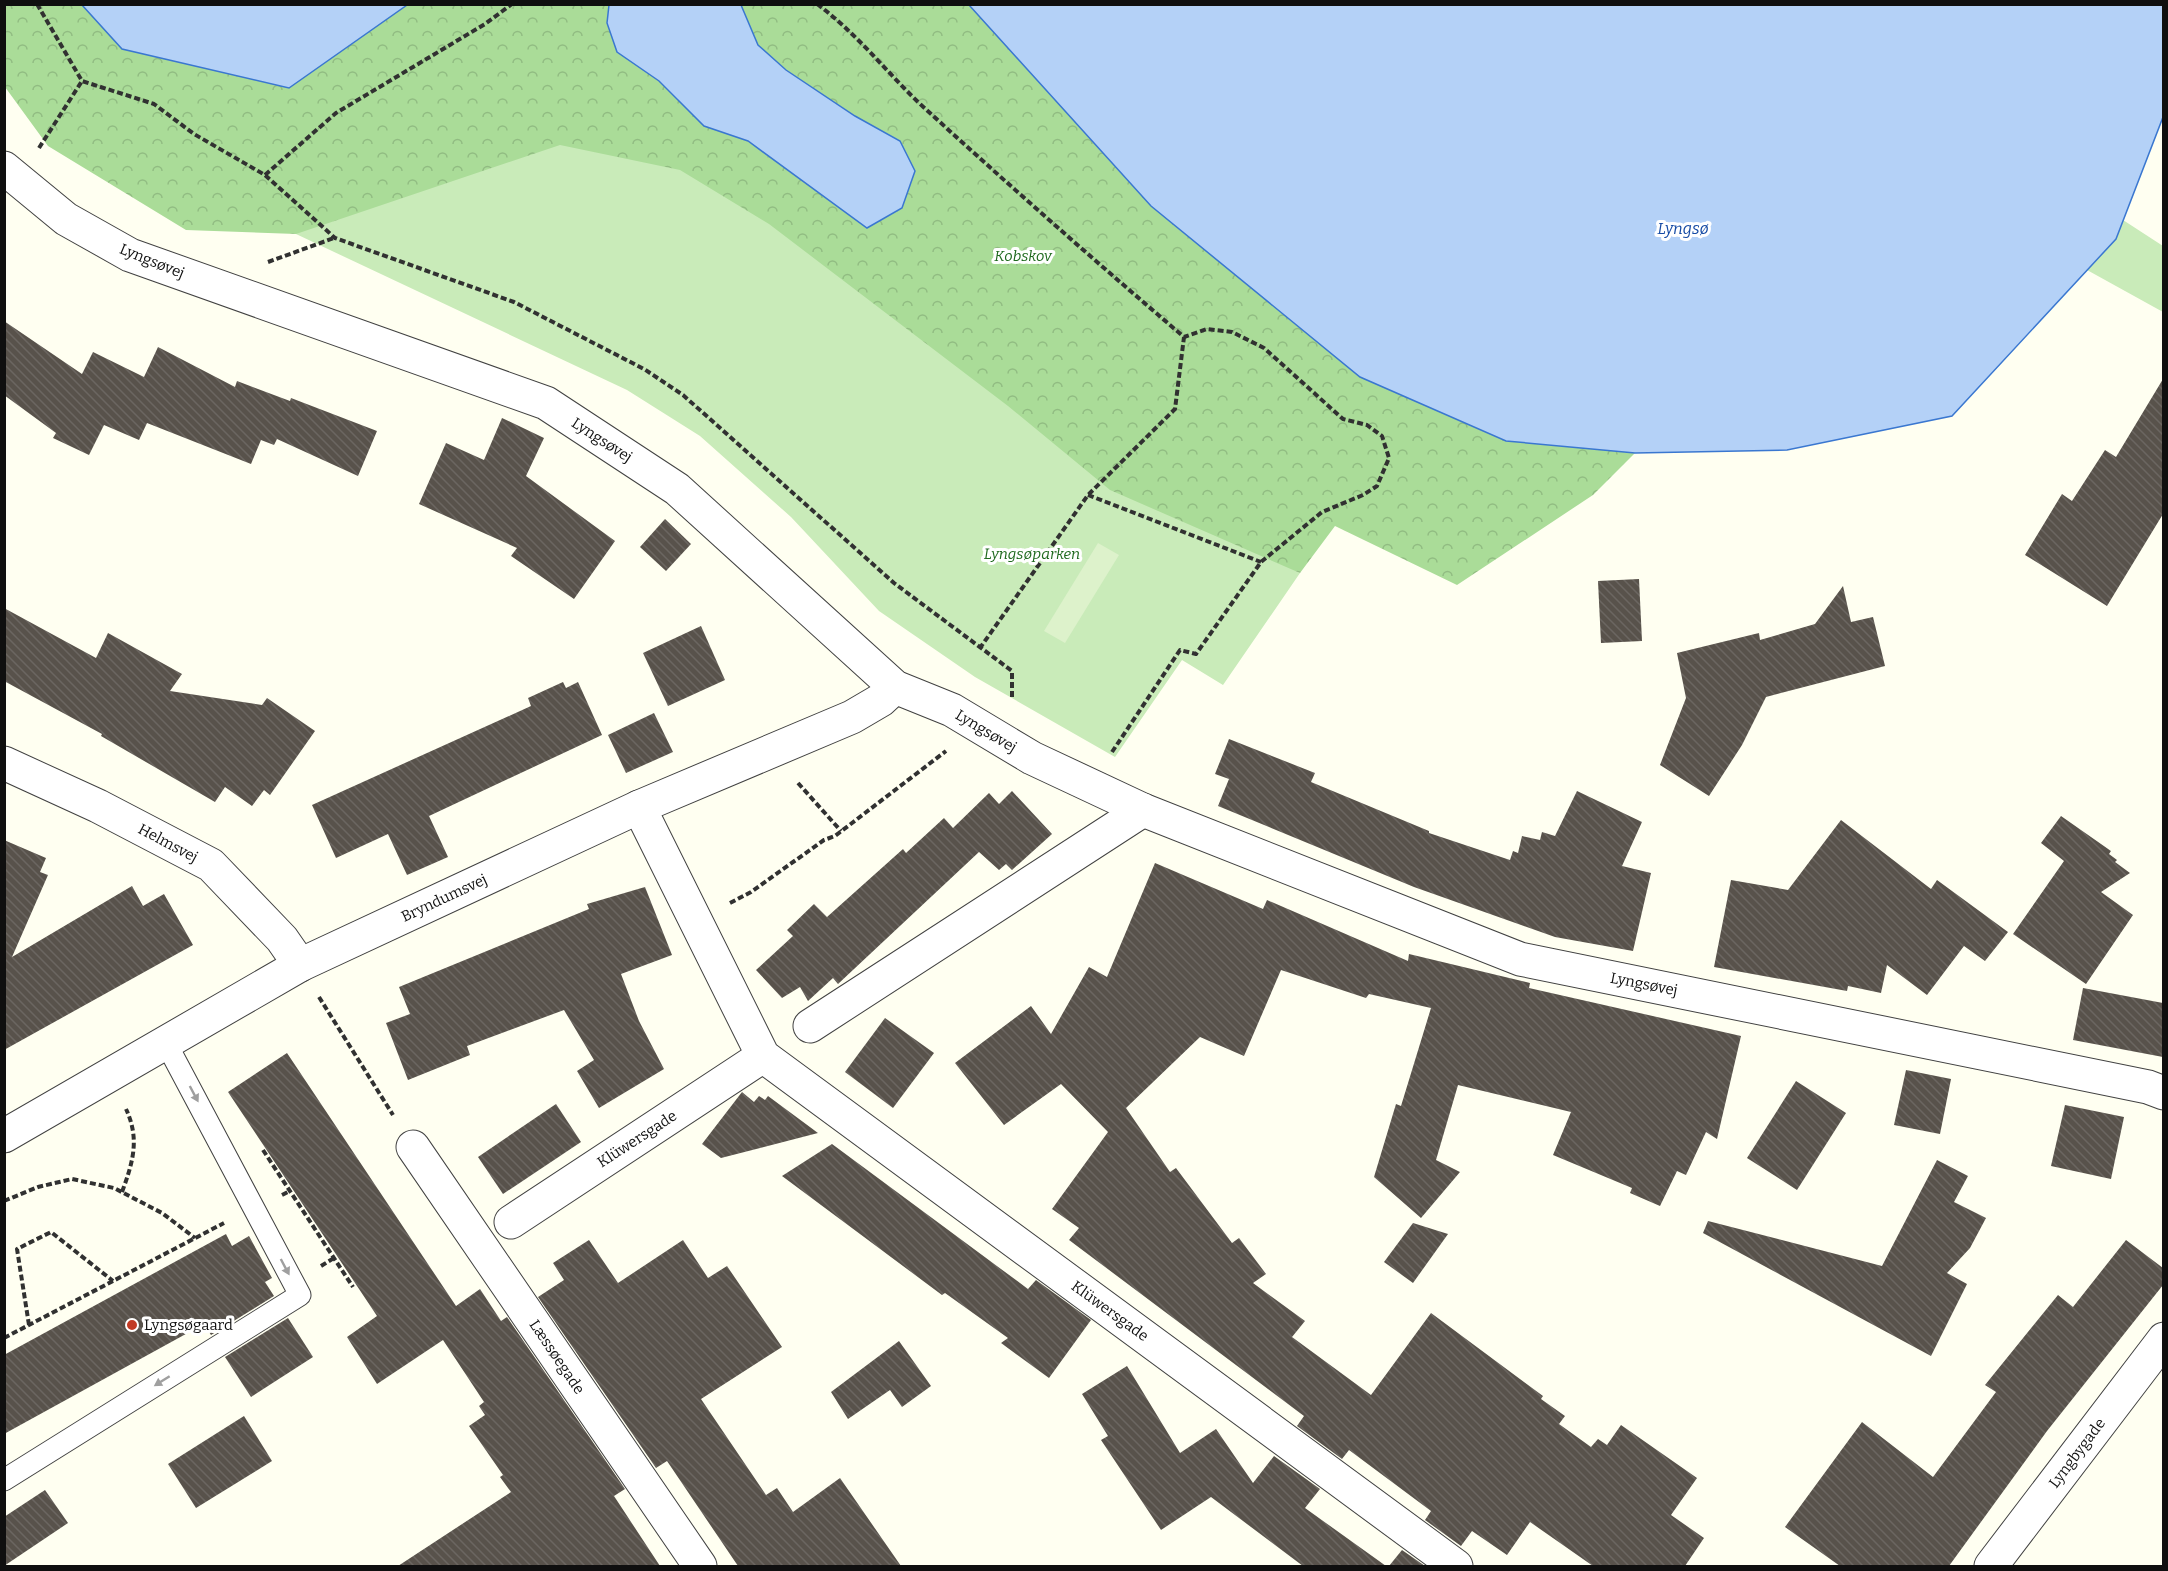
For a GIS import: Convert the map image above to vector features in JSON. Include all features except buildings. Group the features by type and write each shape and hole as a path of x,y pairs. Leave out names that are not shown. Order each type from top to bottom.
{"street":[{"name":"Lyngsøvej","path":"11,174 66,219 130,255 546,403 676,489 895,687 952,710 1032,758 1143,810 1520,959 2148,1087 2163,1093"},
{"name":"Bryndumsvej","path":"4,1136 300,965 639,807 852,717 881,700 895,687"},
{"name":"Helmsvej","path":"4,763 98,806 211,865 282,939 300,965"},
{"name":"Klüwersgade","path":"639,807 763,1056 1456,1566"},
{"path":"810,1026 1143,810"},
{"name":"Klüwersgade","path":"511,1222 763,1056"},
{"name":"Læssøegade","path":"413,1147 700,1566"},
{"name":"Lyngbygade","path":"1991,1566 2163,1339"}],"lane":[{"path":"4,1480 300,1294 166,1043"}],"path":[{"path":"38,4 82,81 153,104 194,134 265,175 335,238 514,302 644,369 683,395 894,583 1012,671 1012,704 995,735"},
{"path":"265,175 336,113 485,24 512,4"},
{"path":"817,4 840,21 916,99 1036,208 1184,337"},
{"path":"11,174 82,81"},
{"path":"211,284 335,238"},
{"path":"1090,786 1180,650 1196,654 1261,562 1322,512 1363,495 1377,486 1389,458 1382,436 1367,425 1343,419 1264,348 1232,332 1207,329 1184,337"},
{"path":"980,648 1088,495 1175,409 1184,337"},
{"path":"1088,495 1261,562"},
{"path":"698,926 824,840 841,831 947,750"},
{"path":"771,752 841,831"},
{"path":"300,965 413,1147"},
{"path":"111,1075 135,1127 128,1174 122,1192"},
{"path":"261,1146 352,1287"},
{"path":"4,1201 38,1187 72,1179 122,1192 162,1213 195,1238"},
{"path":"4,1338 254,1208"},
{"path":"29,1325 17,1249 51,1232 113,1281"}],"green space":[{"name":"Kobskov","path":"4,5 82,5 122,49 289,87 407,5 609,5 607,23 618,52 659,81 704,126 748,141 867,228 902,208 915,171 900,141 855,116 786,70 758,45 741,5 969,5 1151,206 1506,441 1635,453 1593,495 1457,585 1335,526 1300,573 1110,490 1008,406 769,224 680,170 560,145 296,234 186,230 48,146 5,87"},
{"name":"Lyngsøparken","path":"568,131 680,157 1300,573 1223,685 1182,660 1115,757 975,677 879,611 791,517 700,436 627,390 296,234 293,225"},
{"path":"2123,220 2163,246 2163,312 2087,270 2116,239"},
{"path":"1098,543 1119,555 1065,643 1044,631"}],"water":[{"path":"82,5 407,5 289,88 122,49"},
{"path":"609,5 741,5 758,45 786,70 855,116 900,141 915,171 902,208 867,228 748,141 704,126 659,81 617,52 607,23"},
{"name":"Lyngsø","path":"969,5 2163,5 2163,117 2116,239 1952,416 1787,450 1635,453 1506,441 1360,377 1151,206"}],"place":[{"name":"Lyngsøgaard","path":"132,1325"}]}
